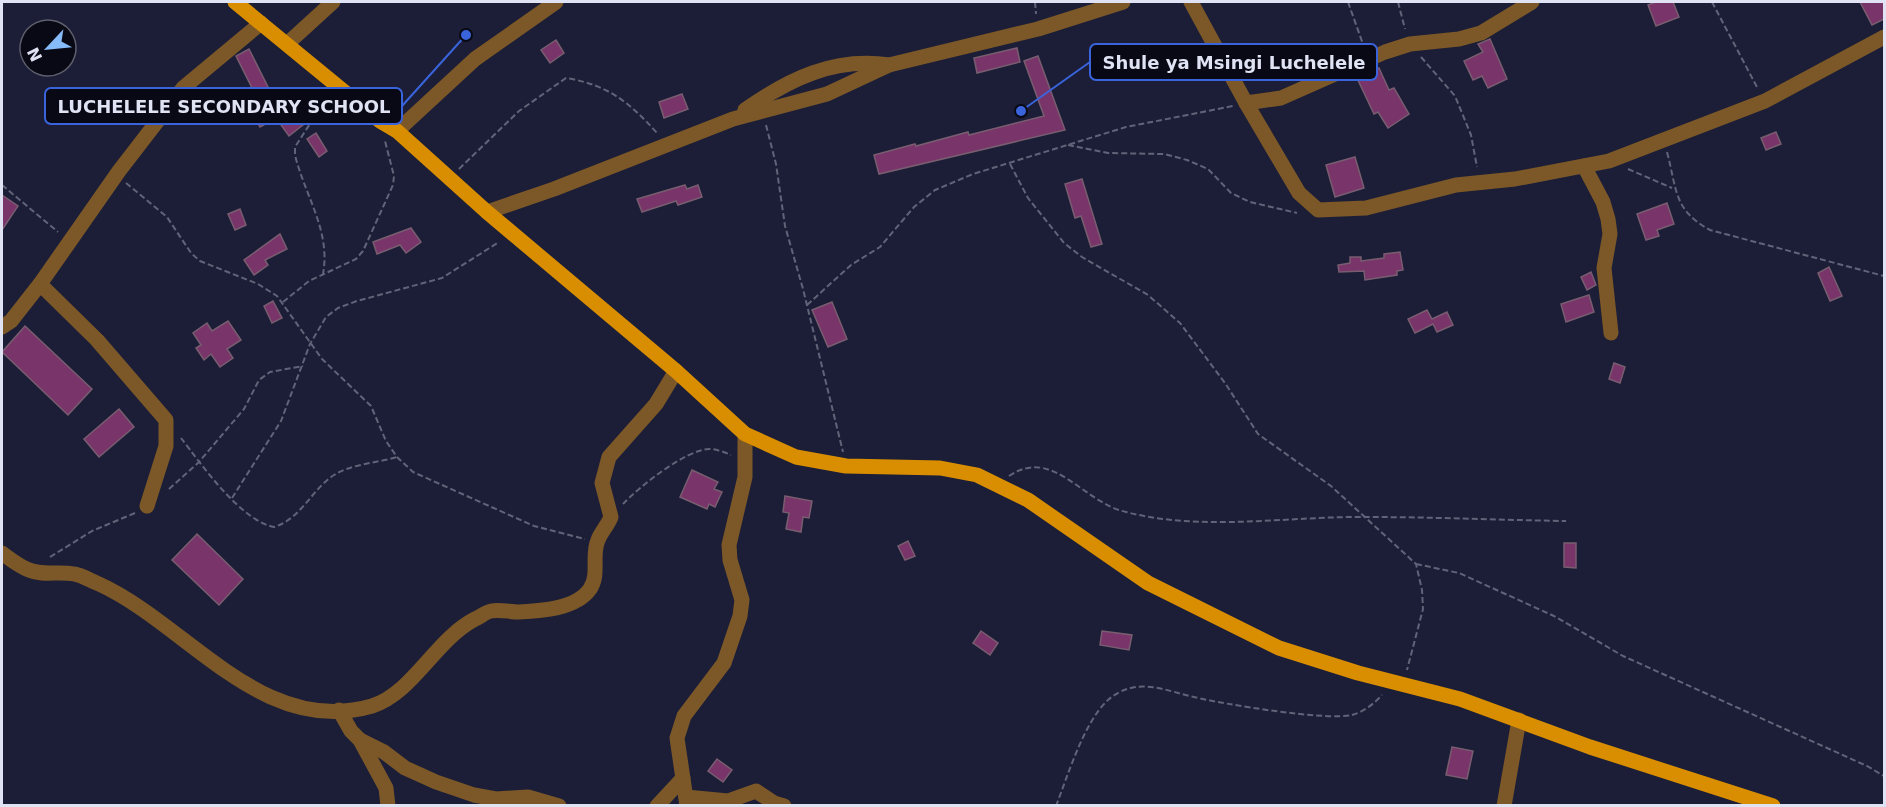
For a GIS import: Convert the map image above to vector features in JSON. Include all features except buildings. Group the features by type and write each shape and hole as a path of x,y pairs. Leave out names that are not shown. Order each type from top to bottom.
{"main road":[{"path":"235,2 380,120 397,131 512,234 676,371 745,434 796,457 846,466 940,468 977,475 998,483 1092,541 1148,583 1279,648 1460,699 1590,747 1773,806"}],"street":[{"path":"288,44 333,2"},
{"path":"397,131 475,59 556,2"},
{"path":"487,212 733,119 827,94 889,65 1038,29 1123,2"},
{"path":"1191,2 1246,104 1299,193 1318,210 1366,208 1456,185 1515,179 1609,161 1765,101 1884,37"},
{"path":"1246,104 1281,98 1410,44 1459,39 1481,33 1532,2"},
{"path":"2,327 11,321 40,284 119,171 183,88 261,23"},
{"path":"733,119 769,93 828,68 863,62 889,65"},
{"path":"1584,166 1603,202 1608,219 1610,234 1604,268 1611,333"},
{"path":"40,284 97,339 166,420 167,432 162,463 147,506"},
{"path":"2,553 30,571 73,574 100,584 135,604 245,684 277,700 306,709 339,710 373,705 401,690 450,637 490,611 517,612 565,605 578,600 589,590 596,577 597,541 611,517 602,483 609,457 656,404 676,371"},
{"path":"745,434 741,503 729,545 730,560 742,600 740,616 724,663 684,716 677,738 683,778 693,802 728,801 756,791 774,803 784,806"},
{"path":"339,710 351,731 360,740 386,788 388,806"},
{"path":"1504,806 1518,720"},
{"path":"360,740 384,752 405,768 474,795 496,799 528,797 559,806"},
{"path":"657,806 683,778"}],"path":[{"path":"1348,2 1370,59"},
{"path":"1398,2 1410,44 1455,96 1471,135 1479,182"},
{"path":"1712,2 1765,101"},
{"path":"322,72 315,116 295,147 295,155 323,232 326,246 324,274"},
{"path":"449,178 519,111 566,78 588,82 619,95 668,145"},
{"path":"807,305 851,265 880,247 914,207 935,190 973,174 1126,127 1246,104"},
{"path":"763,110 776,164 785,226 807,305 846,466"},
{"path":"283,302 309,281 356,259 363,251 393,185 394,176 380,120"},
{"path":"1664,141 1674,189 1686,213 1710,230 1884,276"},
{"path":"1068,145 1108,153 1164,154 1208,169 1231,193 1250,202 1296,213 1318,210"},
{"path":"1609,161 1674,189"},
{"path":"1010,164 1028,198 1064,243 1082,257 1148,295 1180,323 1225,383 1258,434 1299,461 1365,516 1416,564 1459,573 1554,616 1623,656 1867,765 1884,776"},
{"path":"119,171 124,182 167,217 190,253 200,261 258,284 283,302 294,323 310,344 333,371 370,406 386,441 397,457 413,472 465,493 501,512 565,536 597,541"},
{"path":"2,184 49,226 70,241"},
{"path":"232,498 281,421 310,344 326,317 338,308 442,278 512,234"},
{"path":"166,420 232,498 263,523 278,525 301,509 334,475 347,469 397,457"},
{"path":"611,517 641,487 693,454 710,449 745,460"},
{"path":"998,483 1015,472 1038,466 1065,477 1104,504 1125,512 1219,522 1365,516 1566,521"},
{"path":"1056,806 1081,740 1106,702 1123,690 1138,686 1160,687 1193,697 1266,709 1351,715 1371,706 1395,682 1418,634 1423,609 1422,590 1416,564"}],"place":[{"name":"LUCHELELE SECONDARY SCHOOL","path":"466,35"},
{"name":"Shule ya Msingi Luchelele","path":"1021,111"}]}
